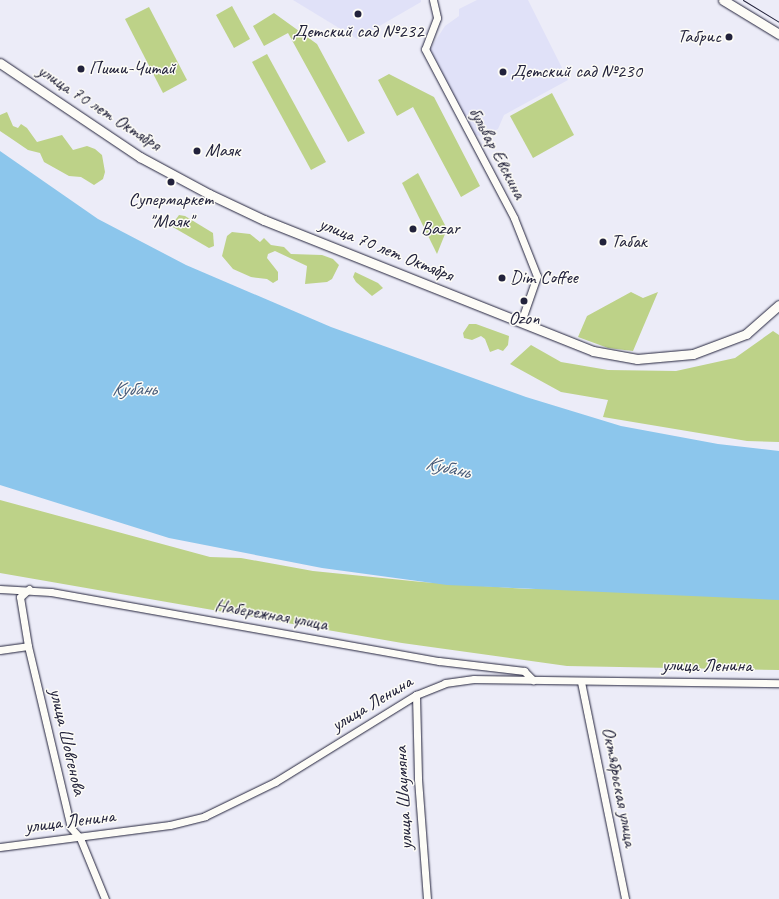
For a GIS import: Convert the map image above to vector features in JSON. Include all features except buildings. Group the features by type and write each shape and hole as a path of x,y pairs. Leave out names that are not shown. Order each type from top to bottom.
{"main road":[{"path":"723,0 779,34"},
{"name":"улица 70 лет Октября","path":"0,63 140,157 209,194 264,220 593,351 623,358 672,357 693,354 746,334 779,305"}],"street":[{"name":"бульвар Евскина","path":"432,0 437,18 425,49 514,218 537,276 521,322"},
{"name":"Набережная улица","path":"2,589 29,589 439,661 524,671 533,680"},
{"path":"2,589 20,596 29,589"},
{"name":"улица Шовгенова","path":"20,596 28,646 71,828 80,838 105,899"},
{"path":"0,650 28,646"},
{"name":"улица Ленина","path":"0,846 80,838 170,825 205,816 238,802 416,695 445,683 474,678 581,682 779,683"},
{"name":"Октябрьская улица","path":"581,682 625,899"},
{"name":"улица Шаумяна","path":"416,695 418,779 427,899"}],"shaded area":[{"name":"Детский сад №232","path":"293,0 421,0 421,2 357,39"},
{"name":"Детский сад №230","path":"477,0 528,0 568,80 504,115 498,129 482,137 473,134 430,49 445,26 459,16 459,9"}],"green space":[{"path":"232,6 250,39 234,48 216,15"},
{"path":"149,7 187,80 163,93 125,19"},
{"path":"274,13 317,44 365,133 348,142 288,33 264,46 253,26"},
{"path":"267,54 326,162 311,170 252,62"},
{"path":"389,74 434,97 480,186 461,197 413,107 397,116 378,80"},
{"path":"552,93 574,135 533,158 510,116"},
{"path":"7,112 13,126 18,128 21,124 27,128 37,142 62,135 73,150 87,146 95,149 102,155 105,172 103,179 94,185 81,177 69,176 44,162 40,153 28,150 0,131 0,115"},
{"path":"418,173 447,229 437,254 402,183"},
{"path":"179,215 185,216 213,233 214,246 209,248 171,226"},
{"path":"232,232 250,234 260,242 264,238 271,245 284,247 291,254 322,255 333,259 339,265 332,279 327,282 305,284 307,266 275,251 268,254 267,258 278,272 278,280 273,283 267,279 251,277 233,269 222,256 227,236"},
{"path":"355,272 378,283 383,288 372,296 356,282 353,277"},
{"path":"631,292 643,298 658,292 633,351 608,348 578,337 587,316"},
{"path":"469,324 476,324 509,336 508,345 503,351 498,349 490,352 485,339 481,336 472,340 464,338 463,333"},
{"path":"773,331 779,335 779,442 747,441 603,417 608,400 561,392 510,364 531,345 561,362 608,370 676,371 735,358"},
{"path":"0,500 210,557 241,558 313,571 422,582 529,589 596,589 779,599 779,670 567,666 402,643 0,573"}],"water":[{"name":"Кубань","path":"0,151 98,219 186,265 331,327 526,397 621,426 718,444 779,451 779,600 447,585 322,568 169,538 0,485"}],"tram line":[{"path":"743,0 779,22"}],"place":[{"name":"Детский сад №232","path":"358,14"},
{"name":"Табрис","path":"729,37"},
{"name":"Пиши-Читай","path":"81,69"},
{"name":"Детский сад №230","path":"503,72"},
{"name":"Маяк","path":"197,151"},
{"name":"Супермаркет \"Маяк\"","path":"171,182"},
{"name":"Bazar","path":"413,229"},
{"name":"Табак","path":"603,242"},
{"name":"Dim Coffee","path":"502,278"},
{"name":"Ozon","path":"524,301"}]}
